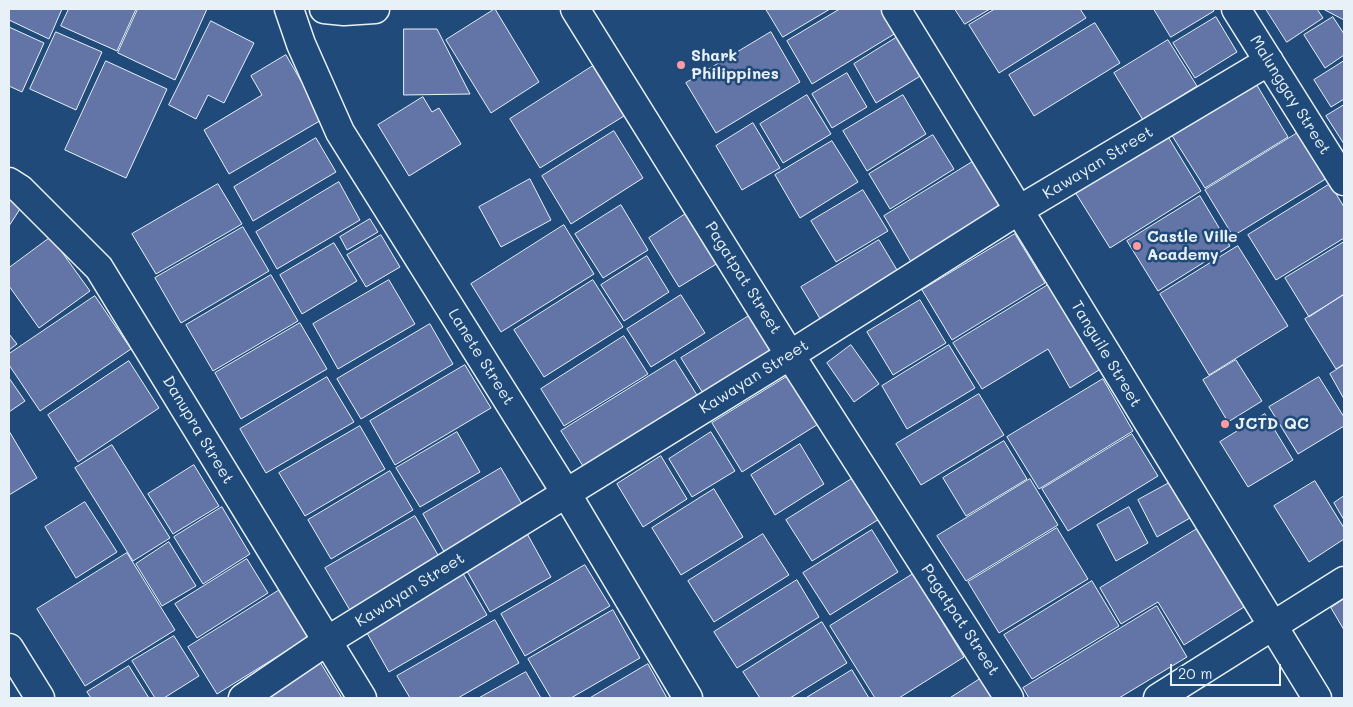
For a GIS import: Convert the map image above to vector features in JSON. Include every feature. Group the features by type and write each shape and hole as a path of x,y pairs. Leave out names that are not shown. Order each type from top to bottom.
{"street":[{"name":"Lanete Street","path":"289,9 301,44 340,132 566,493 688,698"},
{"path":"337,9 375,9"},
{"name":"Pagatpat Street","path":"575,9 790,355 1010,698"},
{"name":"Tanguile Street","path":"896,9 1317,698"},
{"name":"Malunggay Street","path":"1236,9 1344,181"},
{"name":"Kawayan Street","path":"243,698 327,641 790,355 1019,210 1270,61"},
{"name":"Danupra Street","path":"9,182 20,189 99,268 362,698"},
{"path":"1158,698 1274,627 1344,581"},
{"path":"9,648 40,698"}],"building":[{"path":"9,9 62,9 49,39 9,20"},
{"path":"69,9 136,9 117,51 61,26"},
{"path":"138,9 207,9 175,80 118,53"},
{"path":"495,9 539,82 491,113 446,40"},
{"path":"766,9 830,9 783,37"},
{"path":"840,9 882,9 896,33 812,84 787,41"},
{"path":"955,9 990,9 965,24"},
{"path":"995,9 1080,9 1086,18 999,73 969,25"},
{"path":"1154,9 1213,9 1214,11 1171,37"},
{"path":"1266,9 1317,9 1323,18 1287,42"},
{"path":"1344,9 1344,20 1325,10"},
{"path":"1216,17 1237,52 1195,78 1173,43"},
{"path":"1333,17 1344,34 1344,55 1325,68 1304,35"},
{"path":"211,21 254,43 224,103 208,95 196,119 169,105"},
{"path":"1095,23 1120,63 1034,116 1009,75"},
{"path":"9,27 44,43 22,92 9,86"},
{"path":"404,29 437,29 470,94 404,95"},
{"path":"56,32 102,52 76,110 30,89"},
{"path":"771,32 800,82 716,133 686,83"},
{"path":"899,36 922,75 876,103 854,64"},
{"path":"1168,40 1197,86 1143,120 1114,73"},
{"path":"286,55 323,119 229,174 204,130 262,95 251,76"},
{"path":"106,61 167,89 126,178 65,150"},
{"path":"1344,61 1344,99 1331,107 1314,80"},
{"path":"593,66 624,116 540,168 510,119"},
{"path":"847,73 867,107 832,128 812,94"},
{"path":"1255,82 1288,137 1205,188 1171,134"},
{"path":"807,95 831,134 783,163 760,124"},
{"path":"903,95 926,134 867,171 843,131"},
{"path":"423,97 432,112 439,108 461,144 409,176 378,125"},
{"path":"1344,105 1344,144 1326,116"},
{"path":"753,123 780,168 742,190 716,146"},
{"path":"1304,129 1332,175 1233,236 1205,190"},
{"path":"614,131 643,178 571,224 542,176"},
{"path":"933,135 954,169 890,209 869,174"},
{"path":"1167,135 1201,191 1110,248 1075,192"},
{"path":"316,138 336,172 253,221 234,187"},
{"path":"832,141 858,182 800,218 775,175"},
{"path":"974,161 1004,212 914,267 884,216"},
{"path":"530,179 551,220 501,247 479,207"},
{"path":"339,182 360,220 277,269 256,232"},
{"path":"218,184 242,224 156,274 132,234"},
{"path":"1330,184 1344,207 1344,238 1276,280 1248,235"},
{"path":"863,190 888,231 836,262 811,221"},
{"path":"1200,196 1230,246 1158,291 1127,241"},
{"path":"9,198 22,206 9,226"},
{"path":"621,205 648,250 603,278 575,234"},
{"path":"687,213 718,263 679,287 649,238"},
{"path":"370,219 378,232 347,250 340,237"},
{"path":"564,225 594,274 501,332 471,284"},
{"path":"243,227 269,271 181,323 155,278"},
{"path":"1015,234 1045,283 952,340 922,290"},
{"path":"381,235 400,267 366,287 347,255"},
{"path":"51,237 90,291 39,328 9,286 9,268"},
{"path":"879,240 903,280 825,327 801,287"},
{"path":"1344,242 1344,294 1309,317 1285,278"},
{"path":"334,243 357,281 302,314 280,275"},
{"path":"1238,246 1288,326 1209,375 1160,294"},
{"path":"647,256 669,292 624,321 601,285"},
{"path":"271,275 298,321 213,371 186,325"},
{"path":"389,280 415,324 338,369 313,324"},
{"path":"593,280 623,327 544,377 514,330"},
{"path":"1048,285 1099,370 1070,388 1048,349 982,389 953,343"},
{"path":"681,295 705,333 651,367 627,329"},
{"path":"1344,295 1344,364 1336,369 1305,319"},
{"path":"95,296 131,349 40,411 9,365 9,354"},
{"path":"920,300 946,343 893,375 867,332"},
{"path":"752,314 778,352 706,398 681,358"},
{"path":"300,323 327,369 241,419 215,373"},
{"path":"430,324 453,364 361,419 337,379"},
{"path":"9,334 17,344 9,350"},
{"path":"624,336 648,374 564,426 541,389"},
{"path":"851,345 879,384 854,402 827,363"},
{"path":"949,345 975,388 907,429 882,386"},
{"path":"675,360 702,403 588,474 561,431"},
{"path":"1236,360 1262,401 1228,422 1203,380"},
{"path":"129,361 159,408 78,462 48,415"},
{"path":"465,365 491,408 395,465 370,421"},
{"path":"1344,365 1344,399 1330,374"},
{"path":"793,373 823,421 742,472 712,423"},
{"path":"327,377 354,422 266,473 240,429"},
{"path":"1319,377 1344,417 1344,426 1298,454 1269,407"},
{"path":"9,378 25,401 9,412"},
{"path":"1103,379 1133,431 1039,489 1007,437"},
{"path":"979,394 1004,435 921,485 896,444"},
{"path":"1265,414 1293,460 1248,487 1220,442"},
{"path":"360,426 385,469 305,516 279,473"},
{"path":"9,431 37,478 9,495"},
{"path":"457,432 480,472 420,507 396,468"},
{"path":"711,432 735,471 692,497 669,459"},
{"path":"1132,434 1158,476 1068,531 1042,489"},
{"path":"1004,441 1027,479 966,516 943,478"},
{"path":"800,444 824,484 775,515 751,475"},
{"path":"112,445 170,538 133,561 75,468"},
{"path":"661,456 687,499 643,527 617,484"},
{"path":"194,465 219,506 173,534 148,494"},
{"path":"501,468 526,511 447,557 423,514"},
{"path":"390,471 413,510 331,559 308,520"},
{"path":"858,475 884,516 812,561 786,520"},
{"path":"1030,479 1058,525 966,581 937,536"},
{"path":"1315,481 1344,528 1344,539 1309,562 1274,506"},
{"path":"1171,482 1190,518 1157,537 1138,500"},
{"path":"714,489 743,537 681,575 652,528"},
{"path":"1344,496 1344,520 1334,503"},
{"path":"85,502 117,552 76,578 45,527"},
{"path":"222,507 250,554 203,584 174,537"},
{"path":"1129,507 1148,543 1116,561 1097,525"},
{"path":"415,516 441,560 351,612 325,568"},
{"path":"524,528 551,577 490,612 463,564"},
{"path":"1057,528 1088,579 999,633 968,582"},
{"path":"1197,529 1244,607 1184,645 1158,602 1121,624 1100,588"},
{"path":"872,530 898,572 830,615 803,573"},
{"path":"763,534 789,575 714,622 688,581"},
{"path":"169,542 196,586 162,606 136,564"},
{"path":"127,553 175,630 85,686 37,609"},
{"path":"247,559 268,593 197,638 175,604"},
{"path":"585,565 610,606 525,656 501,614"},
{"path":"461,570 487,615 389,672 363,626"},
{"path":"913,574 964,657 899,698 875,698 830,626"},
{"path":"797,580 819,617 737,668 714,632"},
{"path":"1092,581 1119,626 1032,679 1004,635"},
{"path":"286,586 315,633 217,694 188,647"},
{"path":"1344,599 1344,630 1331,608"},
{"path":"1157,606 1187,657 1119,698 1029,698 1023,688"},
{"path":"613,610 640,658 571,698 551,698 528,659"},
{"path":"495,620 519,663 458,698 410,698 397,676"},
{"path":"822,622 847,663 790,698 760,698 743,672"},
{"path":"174,636 199,676 164,698 155,698 132,661"},
{"path":"320,662 342,698 262,698"},
{"path":"648,664 667,698 590,698"},
{"path":"129,666 149,698 91,698 87,692"},
{"path":"852,670 869,698 806,698"},
{"path":"526,672 541,698 479,698"},
{"path":"980,679 992,698 950,698"}],"place":[{"name":"Shark Philippines","path":"681,65"},
{"name":"Castle Ville Academy","path":"1137,246"},
{"name":"JCTD QC","path":"1225,424"}]}
